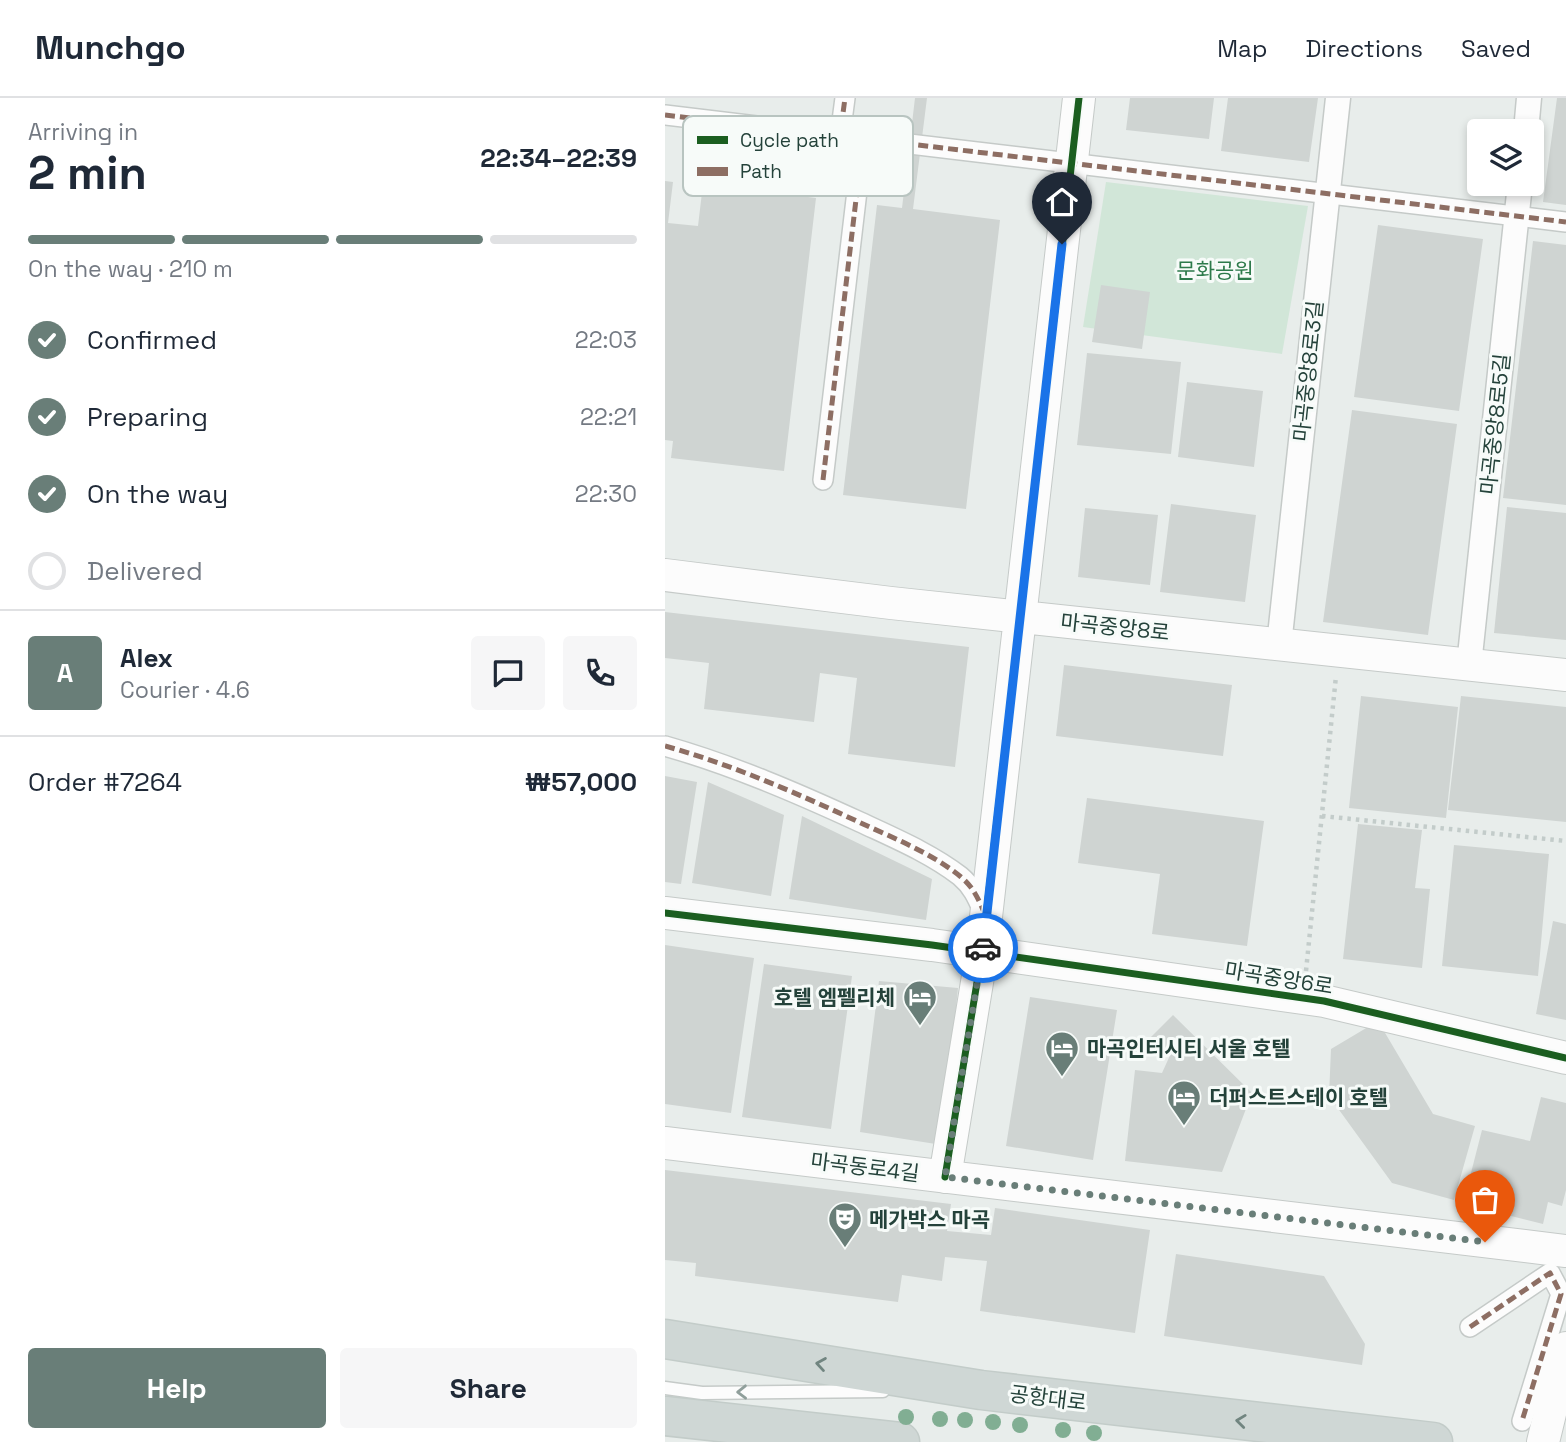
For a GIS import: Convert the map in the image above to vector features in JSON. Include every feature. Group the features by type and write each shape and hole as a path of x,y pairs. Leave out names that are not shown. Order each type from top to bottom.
{"main road":[{"name":"공항대로","path":"665,1339 981,1390 1433,1442"},
{"path":"665,1416 900,1442"}],"street":[{"path":"843,116 845,98"},
{"path":"945,1177 982,952 1079,98"},
{"name":"마곡중앙8로3길","path":"1279,645 1338,98"},
{"path":"1527,119 1529,98"},
{"path":"665,116 683,118"},
{"path":"913,146 1566,222"},
{"path":"823,481 856,196"},
{"name":"마곡중앙8로5길","path":"1469,665 1519,196"},
{"name":"마곡중앙8로","path":"665,575 1019,617 1566,676"},
{"path":"665,746 704,757 816,802 907,844 960,876 974,890 986,917"},
{"name":"마곡중앙6로","path":"665,913 982,952 1324,1001 1566,1058"},
{"name":"마곡동로4길","path":"665,1143 1566,1251"},
{"path":"1470,1327 1550,1273 1561,1294 1533,1432"},
{"path":"1533,1432 1566,1348"}],"lane":[{"path":"665,1388 702,1393 981,1390"}],"path":[{"path":"1306,971 1339,651"},
{"path":"1322,816 1566,841"}],"green space":[{"name":"문화공원","path":"1106,182 1308,206 1282,354 1083,327"}],"building":[{"path":"915,98 927,98 913,209 1000,220 966,509 843,495 877,205 902,208 903,196 913,196"},
{"path":"1130,98 1214,98 1209,139 1126,130"},
{"path":"1228,98 1318,98 1309,162 1221,151"},
{"path":"1557,98 1566,98 1566,205 1543,202"},
{"path":"665,181 673,182 668,223 698,226 702,196 816,198 784,471 671,458 673,441 665,440"},
{"path":"1378,225 1483,239 1459,411 1354,397"},
{"path":"1533,241 1566,245 1566,505 1503,498"},
{"path":"1101,285 1150,292 1142,349 1092,342"},
{"path":"1087,353 1181,362 1171,454 1077,445"},
{"path":"1187,382 1263,391 1254,467 1178,457"},
{"path":"1352,410 1457,424 1428,635 1323,622"},
{"path":"1171,504 1256,515 1245,602 1160,592"},
{"path":"1507,507 1566,513 1566,640 1494,633"},
{"path":"1085,508 1158,515 1150,585 1078,577"},
{"path":"665,612 969,647 955,767 848,754 857,678 820,673 814,722 704,709 709,663 665,658"},
{"path":"1064,665 1232,685 1223,756 1056,736"},
{"path":"1361,696 1458,707 1446,818 1349,808"},
{"path":"1461,696 1566,707 1566,822 1448,810"},
{"path":"665,776 697,782 681,884 665,882"},
{"path":"708,782 784,815 771,896 692,883"},
{"path":"1087,798 1264,821 1247,946 1152,934 1160,874 1078,863"},
{"path":"802,816 932,879 926,920 789,899"},
{"path":"1358,824 1422,830 1415,888 1430,889 1422,968 1343,959"},
{"path":"1454,845 1549,854 1538,976 1442,966"},
{"path":"1553,921 1566,924 1566,1020 1536,1014"},
{"path":"665,945 754,958 731,1113 665,1104"},
{"path":"764,964 852,976 831,1129 742,1117"},
{"path":"879,981 958,988 942,1145 860,1132"},
{"name":"마곡인터시티 서울 호텔","path":"1030,997 1117,1010 1093,1160 1006,1146"},
{"name":"더퍼스트스테이 호텔","path":"1173,1015 1252,1093 1222,1172 1125,1161 1135,1070 1162,1073 1172,1051 1148,1040"},
{"path":"1378,1021 1433,1114 1475,1126 1454,1200 1392,1183 1329,1096 1331,1049"},
{"path":"1541,1097 1566,1103 1566,1190 1562,1206 1548,1202 1543,1224 1463,1204 1482,1130 1530,1141"},
{"path":"665,1170 951,1204 947,1231 991,1235 995,1208 1150,1230 1135,1333 980,1311 987,1261 945,1257 942,1281 902,1275 898,1302 695,1276 696,1263 665,1260"},
{"path":"1176,1254 1324,1276 1365,1344 1362,1365 1164,1336"}],"marked path":[{"path":"843,116 845,98"},
{"path":"665,115 683,117"},
{"path":"913,144 1566,222"},
{"path":"823,480 856,196"},
{"path":"665,746 765,781 939,861 965,881 975,893 984,912"},
{"path":"1470,1327 1550,1273 1561,1294 1522,1421"}],"cycle path":[{"path":"945,1177 982,952 1079,98"},
{"path":"665,913 932,945 1324,1001 1566,1058"}],"way so far":[{"path":"983,948 945,1177 1485,1242"}],"place":[{"name":"호텔 엠펠리체","path":"920,1027"},
{"name":"마곡인터시티 서울 호텔","path":"1062,1078"},
{"name":"더퍼스트스테이 호텔","path":"1184,1127"},
{"name":"메가박스 마곡","path":"845,1249"}],"route":[{"path":"983,948 1062,244"}]}
